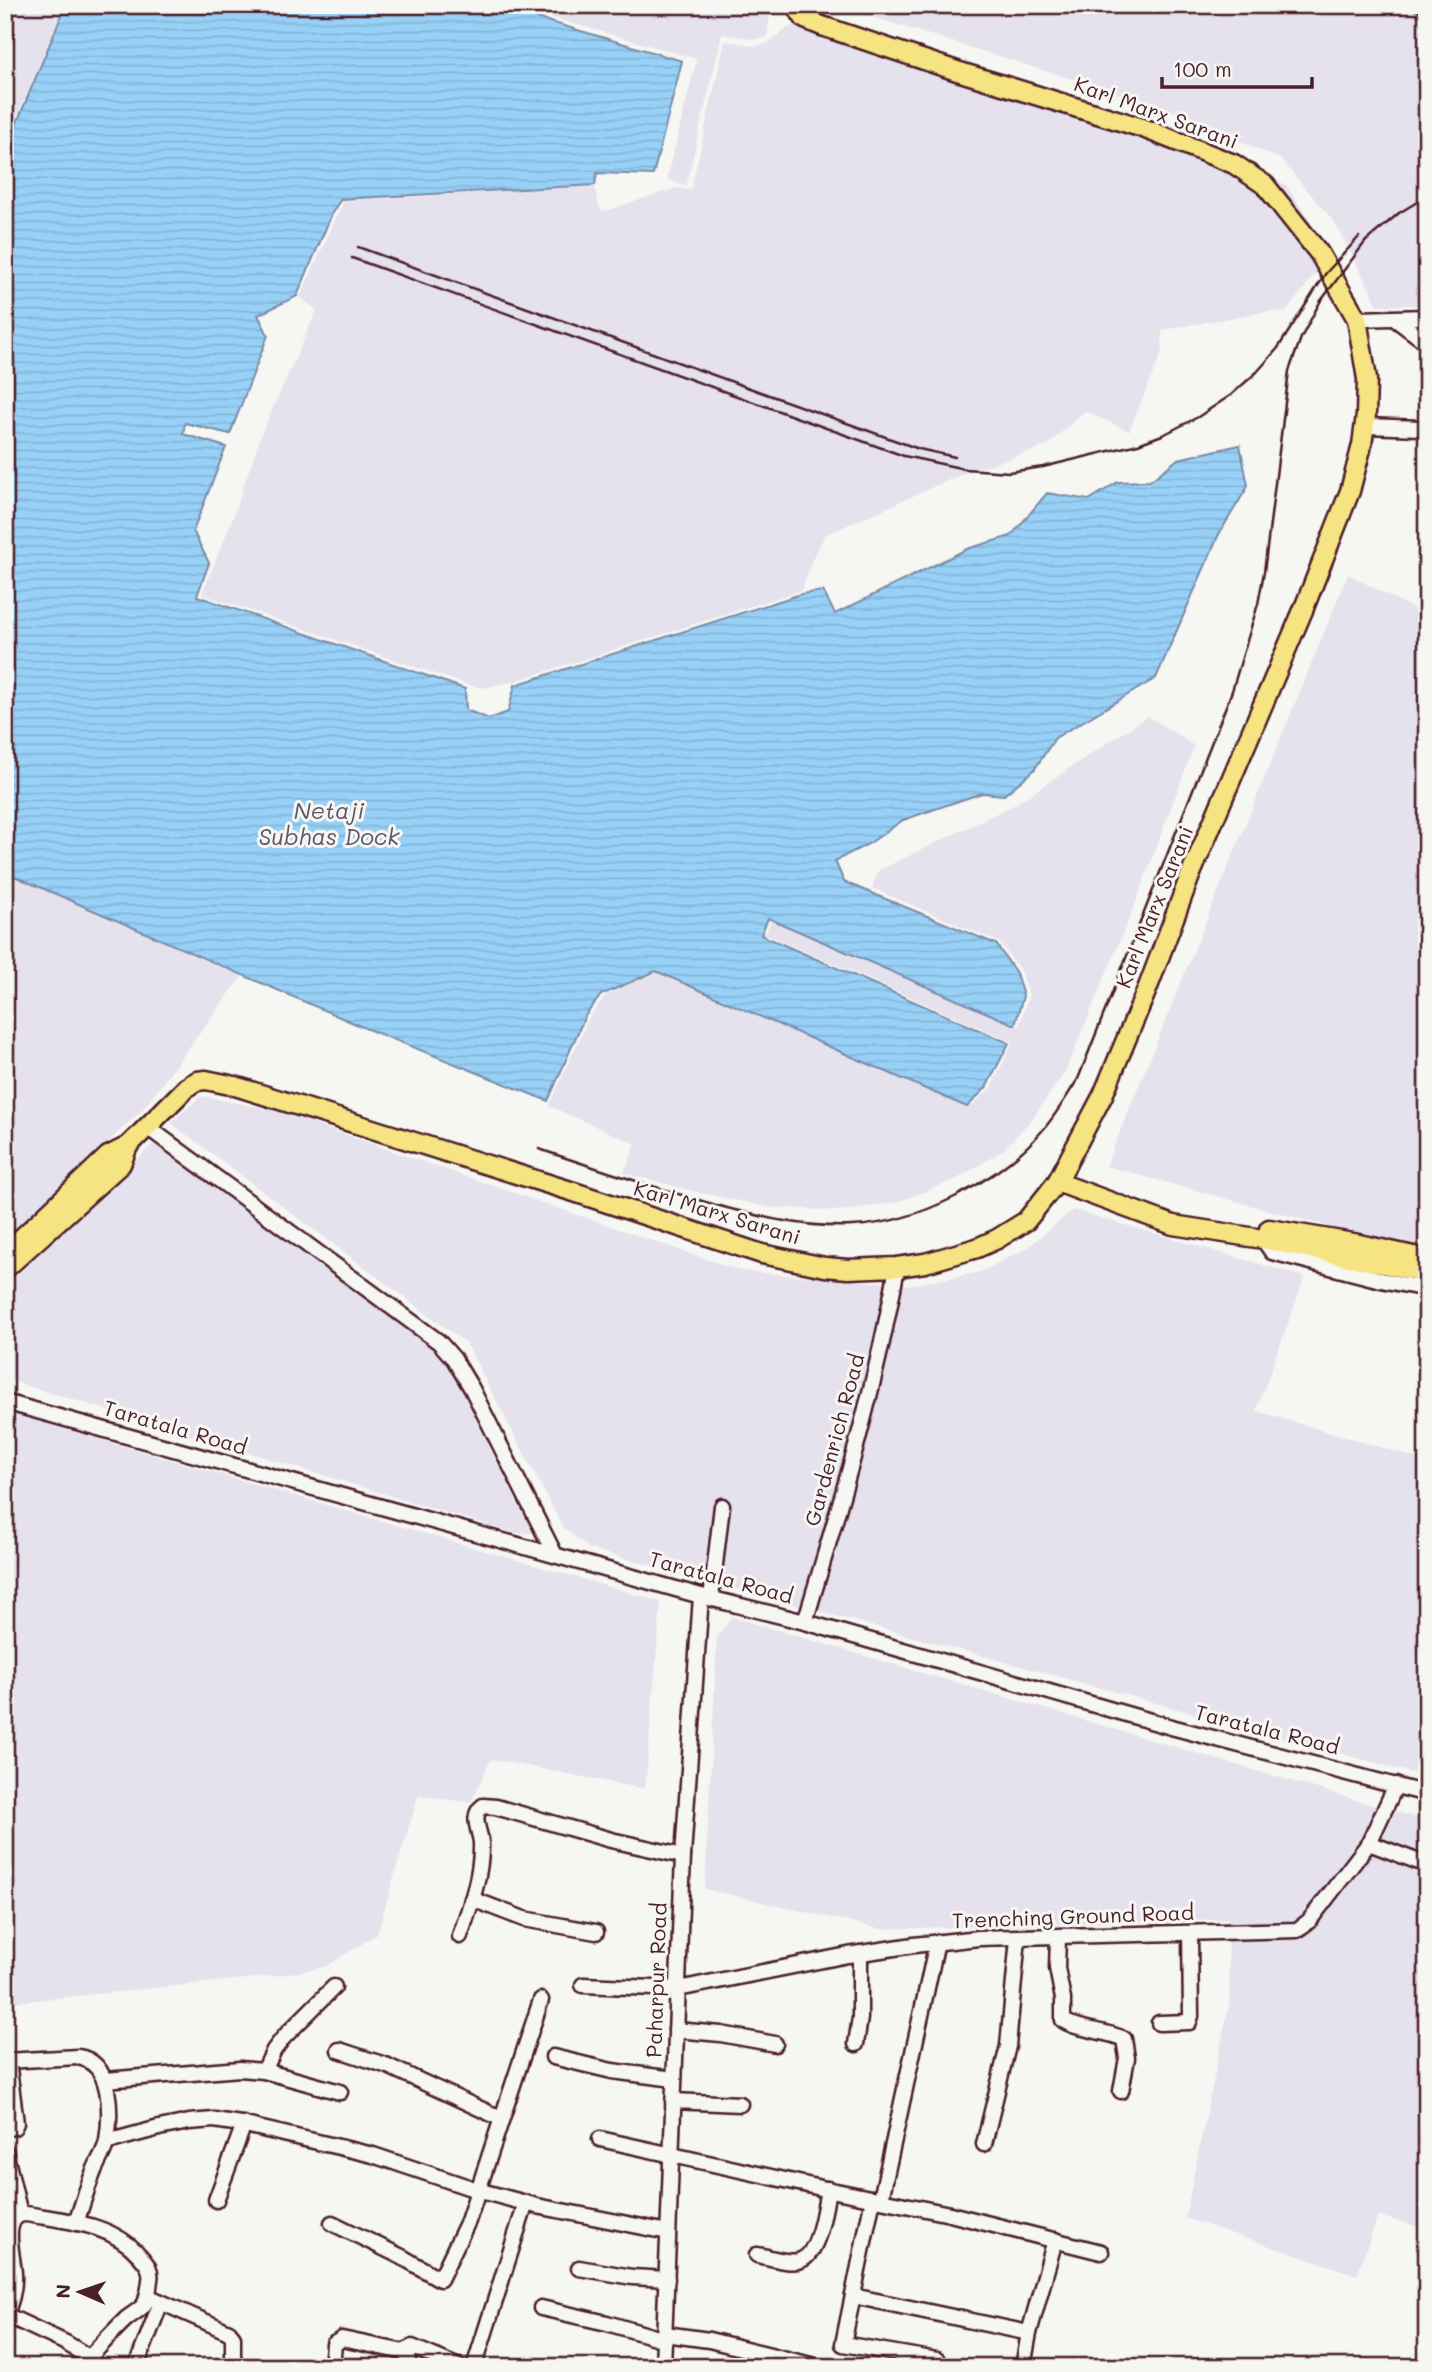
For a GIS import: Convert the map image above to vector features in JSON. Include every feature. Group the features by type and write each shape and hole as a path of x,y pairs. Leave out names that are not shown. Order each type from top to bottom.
{"main road":[{"name":"Karl Marx Sarani","path":"5,1269 121,1164 128,1146 187,1087 197,1081 206,1080 296,1104 762,1254 825,1267 897,1267 925,1263 977,1248 1026,1221 1057,1182 1103,1095 1190,876 1304,608 1350,491 1365,426 1367,379 1357,319 1319,253 1265,185 1234,164 1143,128 822,26 805,19 795,5"},
{"name":"Karl Marx Sarani","path":"5,1253 108,1156 128,1146"},
{"path":"1057,1182 1146,1213 1175,1214 1357,1251 1427,1259"},
{"path":"1357,1251 1427,1273"}],"street":[{"path":"1357,319 1427,317"},
{"path":"1395,319 1427,344"},
{"path":"1365,426 1421,428"},
{"path":"146,1126 439,1342 454,1359 472,1390 555,1555"},
{"path":"1265,1234 1272,1252 1427,1289"},
{"name":"Gardenrich Road","path":"805,1622 887,1327 897,1267"},
{"name":"Taratala Road","path":"5,1402 706,1597 805,1622 1175,1728 1427,1794"},
{"name":"Paharpur Road","path":"663,2367 683,1856 706,1597 722,1506"},
{"name":"Trenching Ground Road","path":"583,1985 678,1989 860,1953 937,1942 1297,1930 1309,1921 1369,1843 1396,1785"},
{"path":"460,1936 472,1899 481,1843 476,1817 478,1810 487,1805 611,1840 683,1856"},
{"path":"1369,1843 1427,1866"},
{"path":"472,1899 524,1919 596,1932"},
{"path":"1159,2023 1189,2022 1190,1934"},
{"path":"1058,1937 1057,1968 1063,1999 1063,2020 1068,2024 1124,2039 1127,2058 1121,2091"},
{"path":"984,2144 1008,2046 1018,1938"},
{"path":"937,1942 843,2344 937,2360"},
{"path":"856,2044 860,2018 860,1953"},
{"path":"264,2071 279,2043 334,1987"},
{"path":"331,2223 402,2256 440,2279 468,2221 541,2000"},
{"path":"676,2030 721,2034 775,2045"},
{"path":"339,2050 388,2066 500,2118"},
{"path":"5,2128 14,2127 16,2123 7,2061 78,2057 87,2058 97,2066 105,2080 107,2142 76,2223"},
{"path":"553,2057 612,2071 674,2079"},
{"path":"105,2080 240,2069 264,2071 340,2092"},
{"path":"673,2101 740,2104"},
{"path":"107,2142 189,2123 214,2120 244,2124 373,2155 477,2190 526,2203 668,2232"},
{"path":"216,2200 244,2124"},
{"path":"600,2139 877,2198 1101,2252"},
{"path":"5,2151 20,2214"},
{"path":"758,2255 799,2262 806,2258 817,2238 828,2189"},
{"path":"474,2367 526,2203"},
{"path":"136,2367 154,2299 148,2266 132,2247 100,2228 20,2214 9,2221 6,2233 14,2288 6,2316 58,2339 85,2362 128,2317 154,2299"},
{"path":"1023,2367 1029,2333 1055,2240"},
{"path":"579,2268 632,2277 667,2279"},
{"path":"853,2296 1029,2333"},
{"path":"154,2299 229,2332 233,2337 233,2358 239,2367"},
{"path":"541,2308 665,2337 709,2340 819,2367"},
{"path":"332,2367 334,2344 342,2339 404,2352 412,2347 459,2367"},
{"path":"404,2352 408,2358 408,2367"}],"shaded area":[{"path":"5,5 65,5 5,144"},
{"path":"508,5 771,5 767,37 754,39 722,34 686,187 667,179 697,59"},
{"path":"834,5 1427,5 1427,305 1378,305 1334,221 1280,159 1165,108"},
{"path":"795,23 800,28 1179,127 1287,186 1331,253 1286,312 1268,311 1162,330 1162,352 1129,431 1085,411 1046,446 962,474 825,535 812,560 802,590 512,682 481,688 468,685 202,594 231,523 261,435 317,310 300,297 344,201 595,186 602,212 677,188 691,190 725,41 755,46 767,44"},
{"path":"1348,574 1427,616 1427,1253 1106,1166"},
{"path":"1148,716 1194,746 1136,902 1066,1070 1032,1119 1003,1150 957,1179 897,1202 841,1211 768,1207 624,1173 636,1144 549,1106 589,1018 605,996 659,971 971,1107 991,1088 1013,1042 765,934 771,920 1019,1026 1029,995 1021,971 999,942 872,888 878,871 1016,804"},
{"path":"5,872 243,975 143,1109 5,1238"},
{"path":"201,1096 273,1110 740,1271 911,1285 981,1272 1027,1248 1073,1210 1305,1277 1256,1411 1427,1461 1427,1777 590,1549 563,1527 466,1343 171,1123"},
{"path":"155,1142 445,1356 532,1533 514,1533 5,1379 5,1287"},
{"path":"5,1412 661,1602 645,1789 491,1759 471,1802 418,1796 377,1934 325,1967 274,1976 5,2003 5,1636 12,1610 12,1581 5,1576"},
{"path":"732,1617 1427,1821 1427,2229 1378,2216 1357,2275 1185,2218 1230,2000 1227,1919 881,1929 705,1889 717,1638"}],"water":[{"name":"Netaji Subhas Dock","path":"66,5 493,5 682,61 653,175 597,173 595,185 341,199 333,211 297,296 258,315 268,335 230,434 185,423 183,434 226,447 193,531 209,563 197,596 465,689 466,710 489,719 508,712 515,685 801,594 823,591 835,614 967,549 1011,536 1047,493 1089,500 1118,482 1150,481 1178,459 1240,445 1248,486 1219,534 1156,678 1055,738 1034,770 1004,795 982,793 903,820 870,843 835,861 844,882 996,944 1016,973 1023,996 1015,1025 768,918 761,935 1009,1043 986,1088 967,1107 656,971 601,995 585,1016 548,1101 365,1028 5,872 5,151"}],"railway":[{"path":"1407,5 1427,16"},
{"path":"539,1149 749,1214 800,1223 852,1226 904,1217 956,1196 1003,1167 1042,1131 1078,1079 1232,691 1258,604 1289,371 1301,338 1320,302 1366,241 1399,213 1427,196"},
{"path":"352,258 904,456 965,469 1009,472 1043,467 1138,444 1198,417 1231,395 1257,372 1278,348 1326,273 1359,237"},
{"path":"358,247 919,449 955,457"}]}
